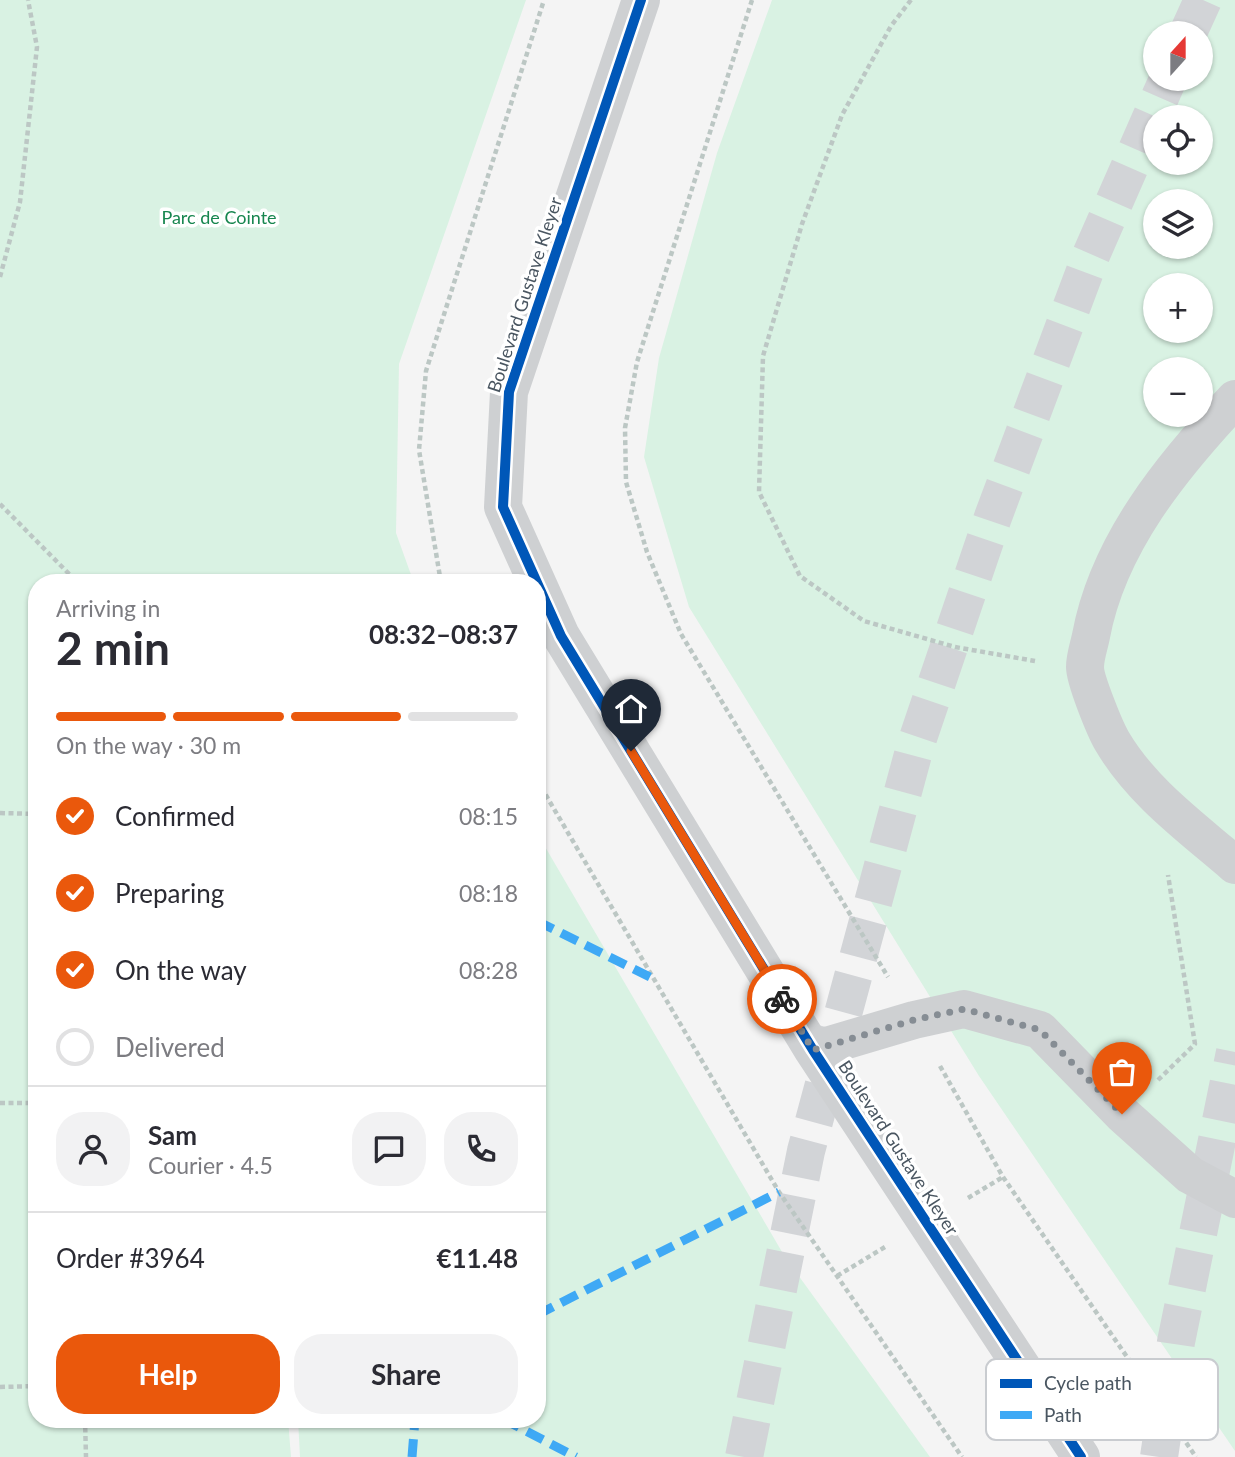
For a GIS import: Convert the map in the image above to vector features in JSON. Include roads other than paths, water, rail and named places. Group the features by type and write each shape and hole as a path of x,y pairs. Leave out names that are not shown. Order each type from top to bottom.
{"street":[{"name":"Boulevard Gustave Kleyer","path":"533,574 503,507 509,391 641,0"},
{"path":"1235,399 1199,437 1156,494 1117,555 1097,605 1084,669 1112,741 1156,797 1235,865"},
{"name":"Boulevard Gustave Kleyer","path":"546,603 561,636 813,1050 1016,1359"},
{"path":"813,1050 914,1020 964,1009 1040,1030 1122,1114 1190,1175 1235,1199"},
{"name":"Boulevard Gustave Kleyer","path":"1070,1440 1081,1457"}],"tunnel":[{"path":"1193,21 1203,0"},
{"path":"744,1457 806,1151 915,747 993,517 1091,255 1163,91"},
{"path":"1173,1359 1235,1052"},
{"path":"1159,1457 1162,1440"}],"park label":[{"name":"Parc de Cointe","path":"219,218"}]}
